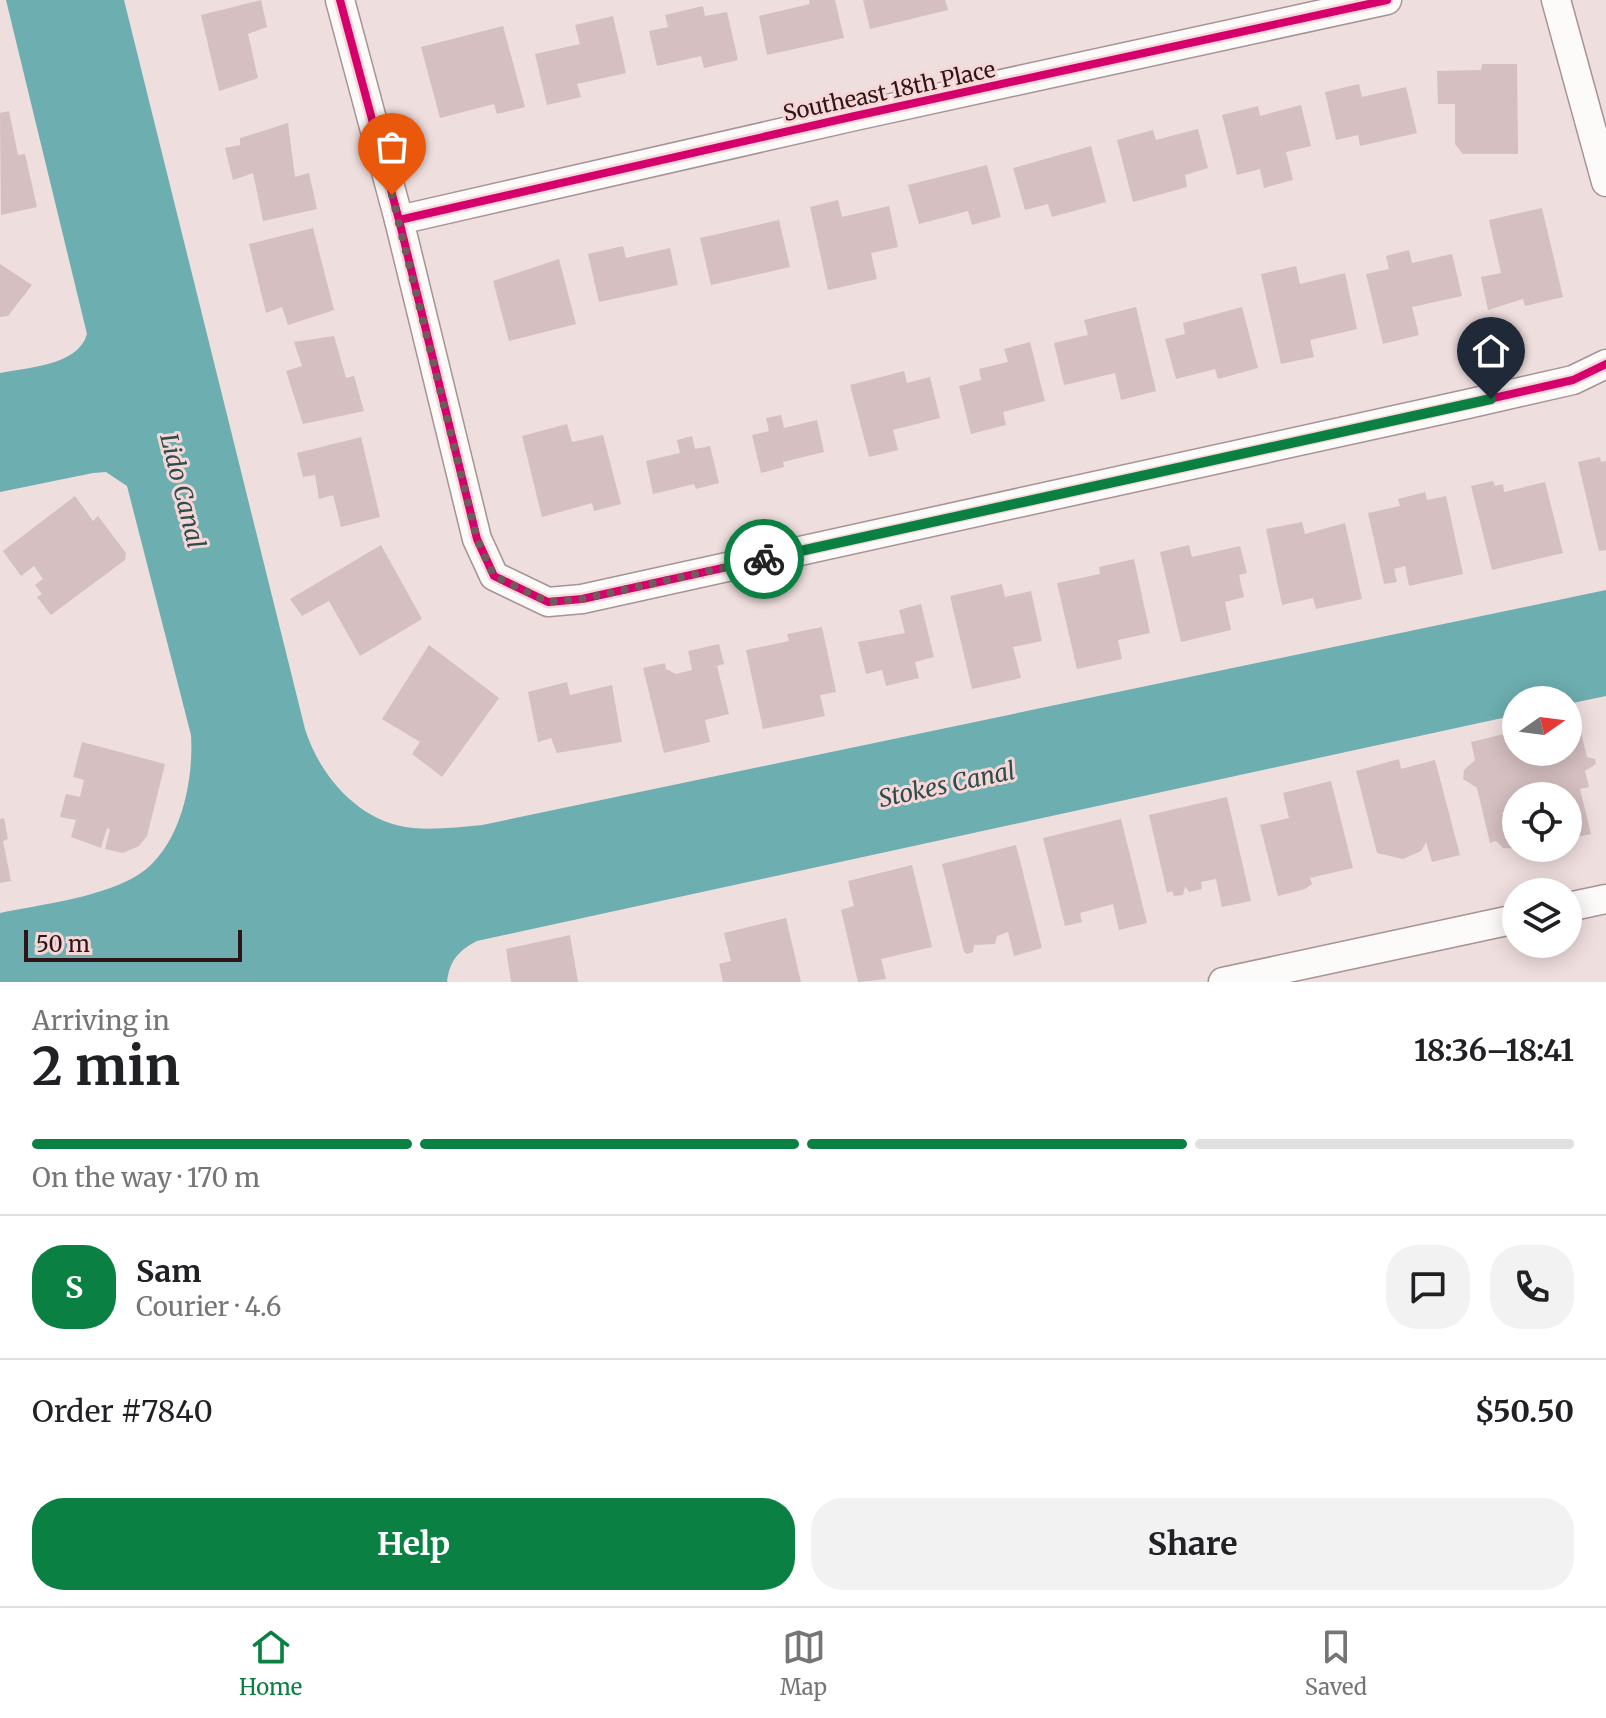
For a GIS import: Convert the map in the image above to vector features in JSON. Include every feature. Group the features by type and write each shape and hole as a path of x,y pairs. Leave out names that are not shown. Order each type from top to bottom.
{"street":[{"path":"340,0 399,220 473,525 494,576 548,602 582,599 1463,405 1573,380 1606,364"},
{"name":"Southeast 18th Place","path":"399,220 855,116 1387,0"},
{"path":"1556,0 1606,182"},
{"path":"1582,904 1606,899"},
{"path":"1223,982 1502,922"}],"water":[{"path":"6,0 124,0 305,729 321,764 345,795 359,807 394,824 413,828 482,825 1606,590 1606,696 1582,701 1582,686 1502,686 1502,718 477,941 456,957 447,982 0,982 0,913 101,891 133,878 149,867 173,834 181,815 190,774 191,735 127,486 106,472 0,492 0,373 63,359 82,345 87,334"}],"building":[{"path":"261,0 267,27 248,34 258,78 219,91 201,15"},
{"path":"809,0 835,0 844,38 767,55 759,16 810,4"},
{"path":"863,0 945,0 948,10 870,29"},
{"path":"703,6 705,16 727,12 738,60 704,68 701,56 657,66 649,31 668,27 665,15"},
{"path":"613,16 626,73 577,84 581,97 547,105 535,54 580,44 575,25"},
{"path":"503,26 525,107 497,114 494,104 440,118 421,47"},
{"path":"1482,64 1517,64 1518,154 1463,154 1455,144 1455,104 1438,104 1437,71 1481,70"},
{"path":"1359,84 1362,97 1406,87 1417,133 1360,146 1358,135 1336,140 1325,92"},
{"path":"1301,105 1311,146 1286,152 1293,180 1264,188 1260,169 1237,175 1222,115 1258,106 1260,116"},
{"path":"9,111 18,155 25,154 37,207 1,215 0,113"},
{"path":"288,123 295,177 309,173 317,209 263,221 253,173 233,180 225,148 240,145 240,138"},
{"path":"1198,129 1208,168 1185,175 1187,187 1133,202 1117,140 1153,130 1156,140"},
{"path":"1091,146 1106,202 1052,217 1048,204 1025,210 1013,168"},
{"path":"987,165 1001,217 972,225 968,211 919,224 908,185"},
{"path":"838,200 842,217 889,206 898,247 871,253 877,279 828,290 810,207"},
{"path":"1542,208 1563,297 1525,306 1523,299 1488,310 1481,277 1501,273 1489,220"},
{"path":"779,220 790,267 711,285 700,238"},
{"path":"313,228 334,310 288,325 282,307 266,313 249,244"},
{"path":"623,246 626,258 670,248 678,285 599,302 588,254"},
{"path":"1409,250 1412,263 1452,254 1462,296 1412,307 1419,335 1383,344 1366,274 1389,269 1386,256"},
{"path":"559,259 576,324 509,341 493,281"},
{"path":"0,264 32,285 8,316 0,317"},
{"path":"1296,266 1300,284 1345,273 1357,329 1310,340 1314,357 1281,364 1261,274"},
{"path":"1136,307 1156,391 1121,400 1115,373 1064,385 1054,343 1088,335 1084,320"},
{"path":"1242,307 1258,368 1218,379 1215,369 1176,379 1165,339 1185,334 1183,323"},
{"path":"334,336 346,378 354,376 364,411 303,424 286,371 302,366 294,342"},
{"path":"1030,342 1045,401 1003,412 1006,425 971,434 959,386 981,380 979,369 1008,362 1004,349"},
{"path":"904,371 907,383 930,377 940,418 893,430 898,450 869,457 850,385"},
{"path":"781,415 784,428 817,420 824,452 783,462 784,467 761,473 752,435 769,431 766,418"},
{"path":"567,424 572,442 603,435 621,504 594,511 592,503 542,517 522,436"},
{"path":"692,436 695,449 710,446 719,483 696,489 694,484 653,494 646,461 680,453 677,440"},
{"path":"361,437 380,517 341,527 333,495 319,499 315,475 303,477 297,453"},
{"path":"1600,457 1601,462 1606,461 1606,550 1599,551 1578,462"},
{"path":"1493,481 1495,486 1503,484 1504,492 1545,482 1563,553 1492,570 1471,486"},
{"path":"1425,492 1427,500 1446,496 1463,574 1409,586 1405,566 1394,569 1397,582 1384,584 1368,513 1400,506 1398,499"},
{"path":"75,496 93,521 98,516 126,553 125,560 51,615 37,597 42,594 35,585 43,579 34,566 21,576 3,551"},
{"path":"1302,522 1305,534 1345,523 1362,599 1316,609 1313,598 1282,605 1266,529"},
{"path":"381,545 422,619 360,656 329,601 302,616 290,599"},
{"path":"1189,545 1192,557 1240,546 1247,573 1239,575 1244,597 1225,602 1231,630 1181,642 1160,552"},
{"path":"1134,559 1150,633 1118,640 1122,659 1077,669 1057,583 1100,574 1099,567"},
{"path":"1002,584 1005,597 1031,591 1042,641 1013,647 1021,678 972,689 950,596"},
{"path":"921,604 934,657 915,662 919,678 886,686 882,670 866,674 858,642 905,633 899,610"},
{"path":"822,627 836,692 820,695 825,716 763,729 746,650 789,641 787,634"},
{"path":"719,644 724,664 717,666 729,714 705,720 710,742 664,753 643,668 665,663 666,669 676,674 692,670 688,651"},
{"path":"429,645 499,698 442,777 412,754 420,742 382,719"},
{"path":"567,682 570,695 612,685 622,742 557,753 551,738 538,742 528,692"},
{"path":"1502,734 1502,766 1582,766 1582,736 1587,757 1595,759 1596,764 1585,771 1589,787 1582,789 1582,782 1502,782 1502,847 1496,841 1490,843 1477,788 1463,779 1464,770 1475,760 1471,742"},
{"path":"82,742 165,764 147,836 139,846 123,853 105,849 110,829 107,828 101,848 71,837 76,820 60,817 66,794 80,797 84,780 73,777"},
{"path":"1399,759 1401,769 1435,760 1460,855 1432,862 1426,842 1421,851 1403,859 1377,853 1356,771"},
{"path":"1331,781 1353,868 1310,878 1312,884 1305,889 1278,896 1260,825 1289,818 1283,793"},
{"path":"1227,797 1251,901 1222,907 1216,879 1201,882 1202,889 1189,892 1185,886 1183,895 1174,896 1172,891 1167,893 1149,815"},
{"path":"1582,797 1591,834 1582,836"},
{"path":"4,818 8,839 3,841 11,881 0,883 0,819"},
{"path":"1121,819 1147,923 1119,930 1113,904 1080,913 1082,922 1065,926 1043,838"},
{"path":"1016,845 1042,948 1014,956 1008,932 997,936 995,944 974,945 973,952 967,954 942,864"},
{"path":"912,865 932,947 881,959 886,979 858,982 841,910 854,906 848,881"},
{"path":"786,918 801,982 723,982 719,964 731,961 724,933"},
{"path":"570,935 578,982 511,982 506,949"}],"cycle path":[{"path":"340,0 399,220 477,539 494,576 548,602 582,599 1463,405 1573,380 1606,364"},
{"path":"399,220 855,116 1387,0"}],"way so far":[{"path":"392,195 477,539 494,576 548,602 582,599 764,559"}],"route":[{"path":"764,559 1491,399"}],"water label":[{"name":"Lido Canal","path":"182,491"},
{"name":"Stokes Canal","path":"947,785"}]}
